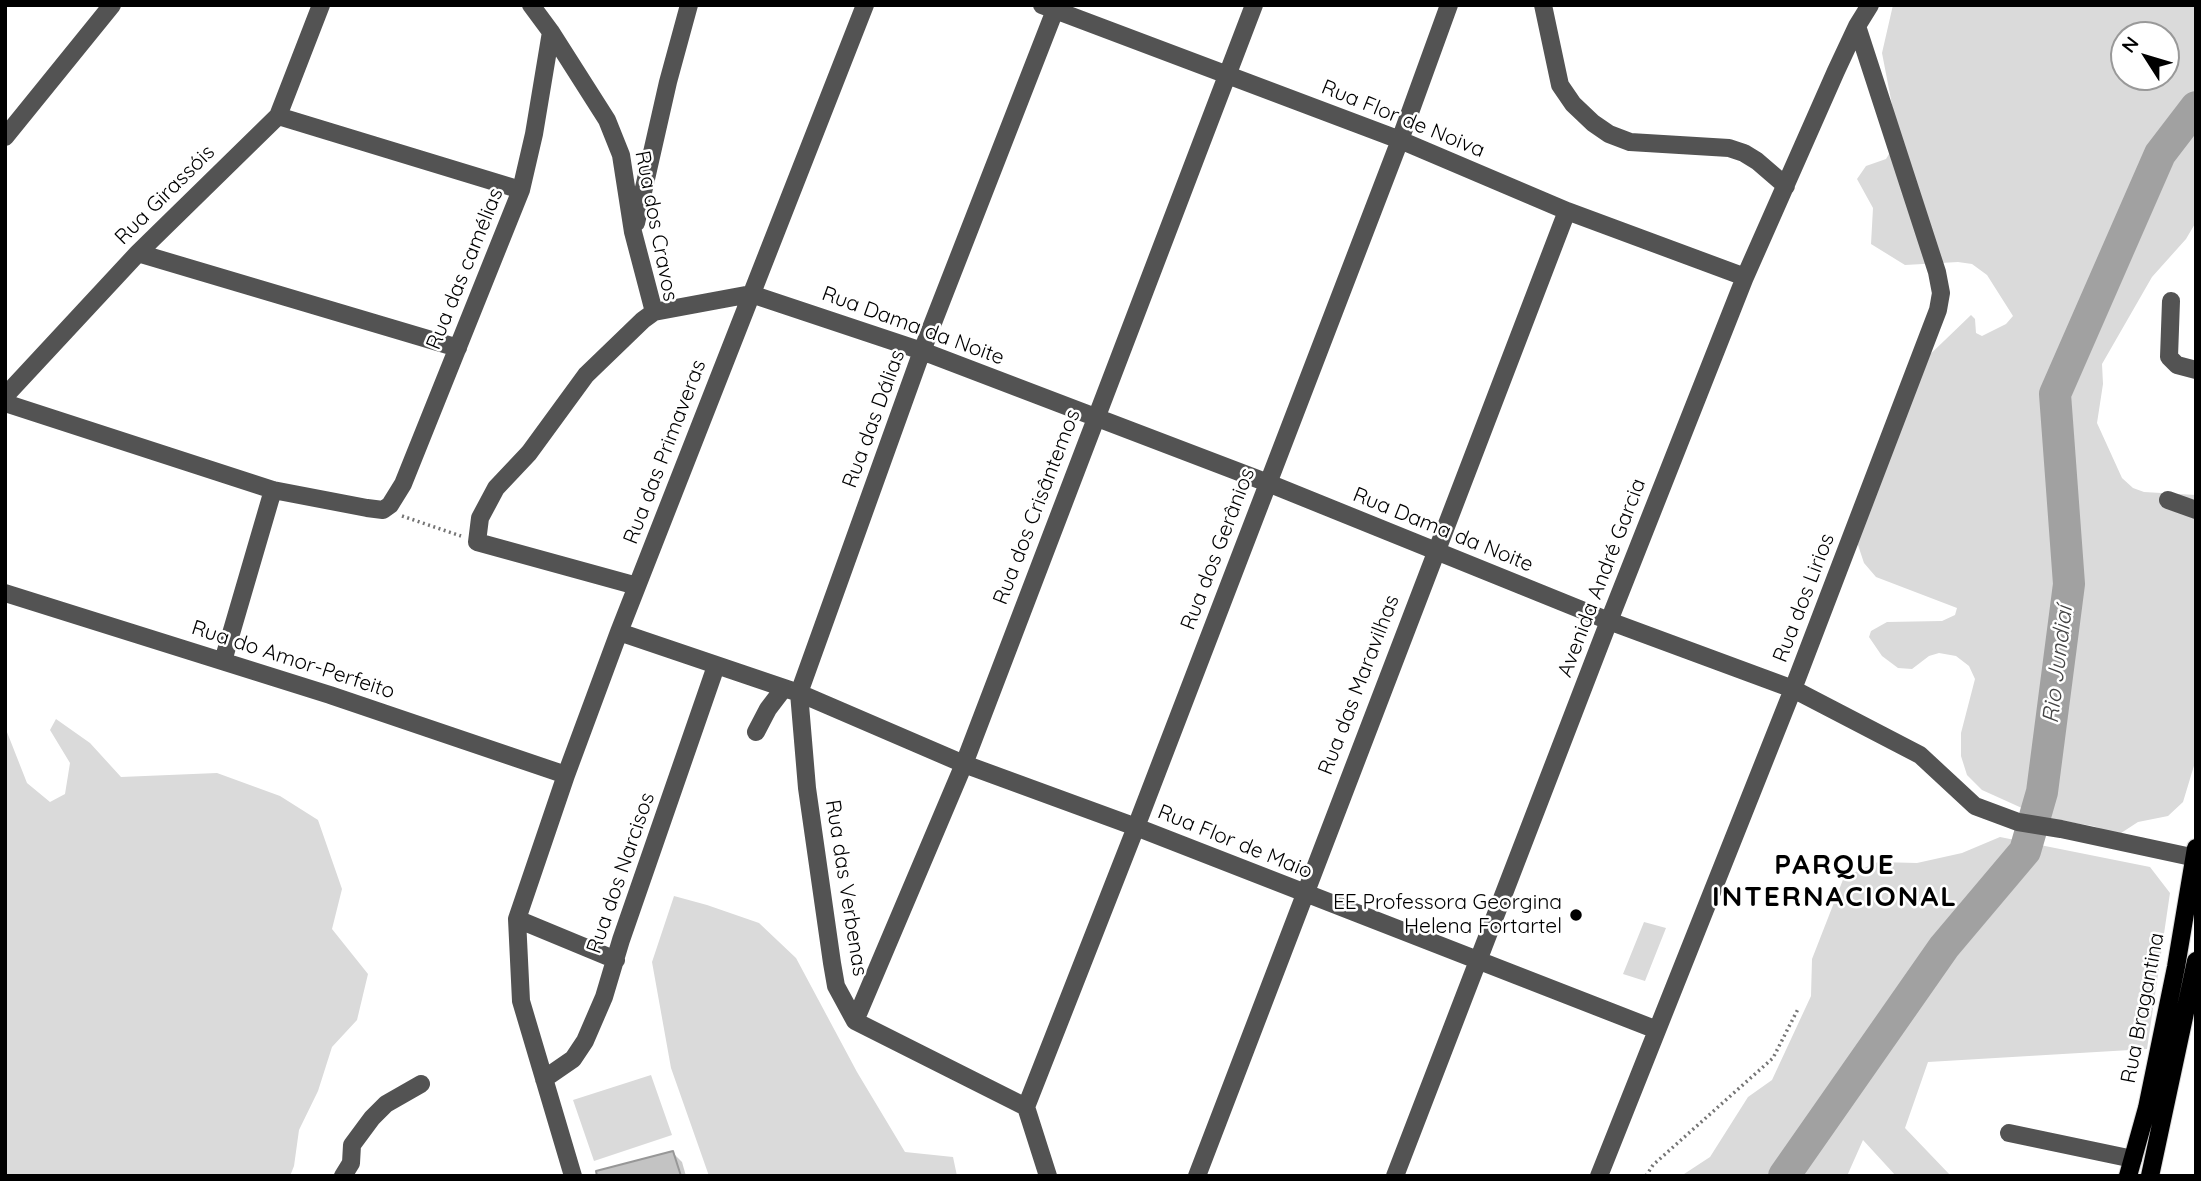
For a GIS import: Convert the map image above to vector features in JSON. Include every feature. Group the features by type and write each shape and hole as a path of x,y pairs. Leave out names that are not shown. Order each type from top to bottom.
{"main road":[{"name":"Rua Bragantina","path":"2131,1167 2147,1108 2176,967 2195,855"},
{"name":"Rua Bragantina","path":"2150,1176 2196,961"}],"street":[{"path":"5,137 111,5"},
{"name":"Rua Girassóis","path":"5,396 138,253 278,116 321,5"},
{"name":"Rua dos Cravos","path":"477,542 480,518 496,488 529,453 586,375 654,312 634,232 621,155 607,120 531,5"},
{"path":"634,232 668,82 689,5"},
{"name":"Rua das Primaveras","path":"517,919 619,632 865,5"},
{"name":"Rua dos Crisântemos","path":"855,1021 964,764 1254,5"},
{"name":"Rua dos Gerânios","path":"1026,1107 1136,828 1400,140 1449,5"},
{"path":"1543,5 1560,85 1573,104 1593,123 1609,134 1630,142 1736,150 1757,161 1786,186"},
{"name":"Avenida André Garcia","path":"1395,1176 1609,621 1745,278 1857,26 1870,5"},
{"name":"Rua Flor de Noiva","path":"1052,7 1400,140 1567,211 1745,278"},
{"name":"Rua das Dálias","path":"792,691 1052,7"},
{"name":"Rua dos Lirios","path":"1599,1176 1793,689 1929,335 1941,293 1937,272 1857,26"},
{"name":"Rua das camélias","path":"383,510 396,498 404,484 521,190 534,134 551,32"},
{"path":"278,116 521,190"},
{"name":"Rua das Maravilhas","path":"1197,1176 1567,211"},
{"path":"138,253 458,348"},
{"name":"Rua Dama da Noite","path":"654,312 751,294 922,351 1268,484 1609,621 1793,689 1920,755 1975,806 2018,822 2195,855"},
{"path":"2171,301 2169,357 2178,365 2196,370"},
{"path":"5,403 274,490 383,510"},
{"path":"223,661 274,490"},
{"path":"2168,500 2196,510"},
{"path":"477,542 637,586"},
{"name":"Rua do Amor-Perfeito","path":"5,593 223,661 566,775"},
{"path":"619,632 792,691"},
{"name":"Rua dos Narcisos","path":"544,1079 573,1059 585,1041 604,997 716,666"},
{"path":"756,732 764,715 792,691"},
{"name":"Rua Flor de Maio","path":"792,691 964,764 1657,1030"},
{"name":"Rua das Verbenas","path":"792,691 836,986 855,1021"},
{"path":"573,1176 520,1001 517,919 615,960"},
{"path":"855,1021 1026,1107 1048,1176"},
{"path":"343,1176 351,1163 352,1145 372,1118 386,1104 421,1084"},
{"path":"2009,1133 2131,1167"}],"path":[{"path":"383,510 477,542"},
{"path":"1646,1176 1653,1165 1773,1058 1798,1009"}],"shaded area":[{"path":"1893,5 2196,5 2196,222 2186,239 2152,277 2102,364 2103,384 2097,423 2122,478 2133,488 2144,492 2196,495 2196,759 2183,802 2168,816 2138,822 2118,835 2093,826 2044,818 1982,790 1967,775 1961,756 1961,733 1975,679 1969,666 1956,656 1939,653 1929,656 1912,669 1898,668 1882,656 1869,637 1871,631 1887,622 1942,621 1955,615 1957,608 1876,577 1864,563 1857,542 1919,365 1971,315 1975,319 1976,333 1982,336 2006,324 2013,316 1987,275 1972,264 1958,262 1905,265 1871,244 1873,208 1857,179 1866,166 1886,159 1894,146 1893,110 1882,53"},
{"path":"56,719 90,743 121,777 217,773 280,796 318,820 342,889 332,929 368,974 357,1020 332,1047 318,1091 299,1130 290,1176 5,1176 5,727 27,783 50,802 65,794 70,763 50,730"},
{"path":"2000,837 2150,867 2170,893 2147,1049 1928,1062 1905,1128 1951,1176 1896,1176 1863,1140 1847,1176 1681,1176 1710,1157 1748,1097 1772,1080 1811,996 1812,959 1844,877 1878,862 1917,863 1962,853"},
{"path":"674,896 759,923 796,958 857,1072 905,1152 953,1157 957,1176 709,1176 671,1068 652,962"},
{"path":"1644,922 1666,928 1645,981 1623,974"},
{"path":"651,1075 672,1135 594,1161 573,1100"}],"building":[{"path":"673,1151 681,1176 597,1176 596,1171"}],"waterway":[{"name":"Rio Jundiaí","path":"1784,1176 1944,947 2025,851 2042,792 2069,584 2055,394 2160,154 2196,107"}],"place":[{"name":"EE Professora Georgina Helena Fortartel","path":"1576,915"}],"district":[{"name":"PARQUE INTERNACIONAL","path":"1835,882"}]}
